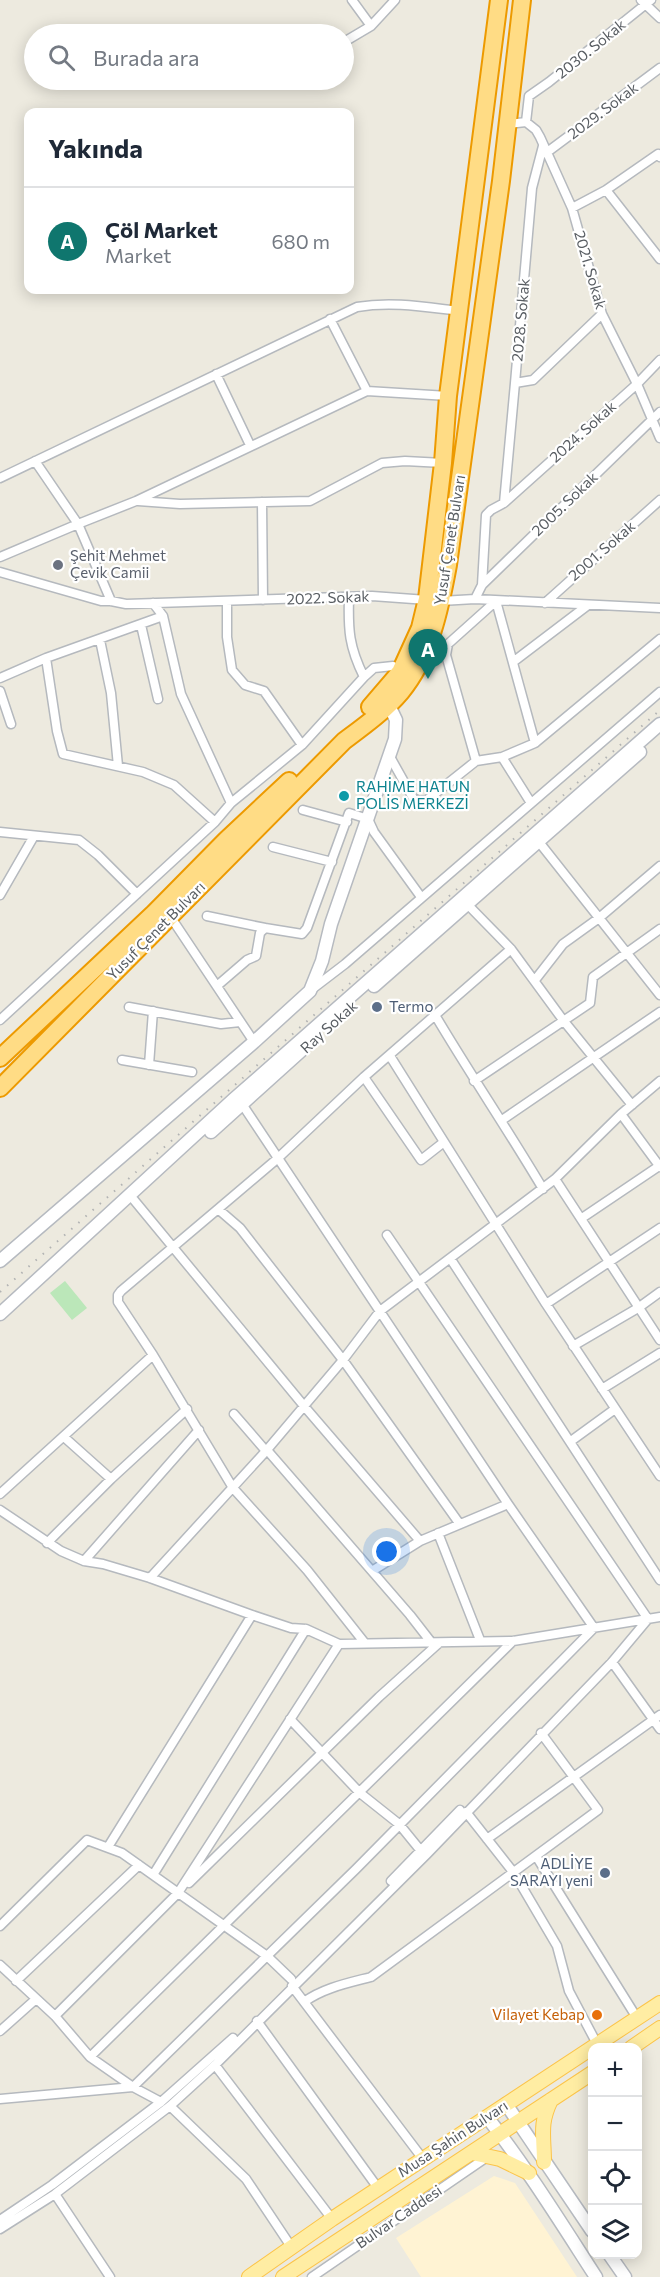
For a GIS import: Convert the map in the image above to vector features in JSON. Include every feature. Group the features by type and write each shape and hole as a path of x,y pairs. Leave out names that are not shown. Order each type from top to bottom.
{"highway":[{"name":"Yusuf Çenet Bulvarı","path":"0,1058 154,913 226,840 409,681 426,648 434,600 448,396 499,0"},
{"name":"Yusuf Çenet Bulvarı","path":"434,600 448,566 508,124 522,0"},
{"name":"Yusuf Çenet Bulvarı","path":"0,1088 386,699"}],"main road":[{"name":"Musa Şahin Bulvarı","path":"599,2043 660,2003"},
{"path":"638,2043 660,2028"},
{"name":"Musa Şahin Bulvarı","path":"249,2277 378,2188 588,2050"},
{"name":"Musa Şahin Bulvarı","path":"283,2277 588,2076"},
{"path":"544,2162 542,2125 544,2111 551,2100"},
{"path":"472,2153 500,2159 529,2173"}],"street":[{"path":"352,0 371,26"},
{"path":"354,36 371,26 395,0"},
{"path":"646,1 660,18"},
{"name":"2030. Sokak","path":"526,122 529,96 646,1"},
{"name":"2029. Sokak","path":"545,150 660,68"},
{"path":"508,124 526,122"},
{"name":"2021. Sokak","path":"526,122 536,130 572,208 602,315 637,384 660,438"},
{"name":"2028. Sokak","path":"545,150 532,188 515,383 533,380 602,315"},
{"path":"572,208 606,190 659,155"},
{"path":"606,190 660,259"},
{"path":"0,478 357,307 399,304 459,311"},
{"path":"330,319 367,391"},
{"name":"2024. Sokak","path":"482,585 486,515 504,503 637,384 660,360"},
{"path":"216,374 250,445"},
{"path":"504,503 515,383"},
{"path":"0,557 136,501 367,391 448,396"},
{"name":"2005. Sokak","path":"475,599 482,585 660,412"},
{"path":"34,461 78,524 111,600"},
{"path":"136,501 180,504 310,501 382,463 405,461 443,463"},
{"name":"2001. Sokak","path":"545,603 660,500"},
{"path":"262,502 263,600"},
{"name":"2022. Sokak","path":"0,572 101,601 111,600 126,604 372,596 660,608"},
{"path":"349,597 348,623 353,655 364,676"},
{"path":"476,761 446,655 447,645 496,600 535,743"},
{"path":"227,601 227,637 232,670 246,685 264,691 302,745"},
{"path":"153,603 163,616 181,694 231,803"},
{"path":"513,662 588,605"},
{"path":"0,678 46,658 163,616"},
{"path":"141,624 158,699"},
{"path":"389,755 413,798 419,801 427,800 476,761 502,757 535,743 660,639"},
{"path":"100,640 111,693 118,766"},
{"path":"46,658 57,731 63,754 142,772 174,785 215,822"},
{"path":"0,1020 215,822 231,803 302,745 364,676 374,668 393,666"},
{"path":"0,691 11,724"},
{"path":"0,1261 310,991 345,964 660,692"},
{"path":"310,991 322,961 331,924 397,728 386,699"},
{"path":"0,1314 234,1099 660,724"},
{"name":"Ray Sokak","path":"0,1321 660,735"},
{"path":"502,757 531,803"},
{"path":"303,810 346,822"},
{"path":"207,916 302,934 307,928 349,813 368,819 374,832 422,897"},
{"path":"0,832 79,840 98,855 137,894"},
{"path":"0,895 34,836"},
{"path":"539,842 660,995"},
{"path":"273,848 332,862"},
{"path":"535,980 563,944 599,918 660,866"},
{"path":"468,905 511,949 563,1020 632,1106"},
{"path":"170,916 254,1042"},
{"path":"218,985 247,960 256,956 260,933 265,928"},
{"path":"474,1082 590,1003 593,977 660,929"},
{"path":"364,1642 307,1570 233,1488 187,1409 118,1302 118,1295 277,1159 364,1077 511,949"},
{"path":"129,1007 221,1024 240,1022"},
{"path":"149,1065 153,1011"},
{"path":"502,1120 660,1012"},
{"path":"435,1015 474,1082 502,1120 543,1189"},
{"path":"390,1056 573,1346 660,1475"},
{"path":"122,1060 192,1072"},
{"path":"364,1077 421,1160 444,1142"},
{"path":"150,1578 233,1488 304,1406 380,1311 494,1223 543,1189 621,1114 660,1081"},
{"path":"242,1104 508,1504 594,1628"},
{"path":"582,1218 659,1166 621,1114"},
{"path":"555,1179 660,1340"},
{"path":"134,1200 304,1406 420,1541"},
{"path":"218,1209 240,1228 343,1360 459,1523"},
{"path":"546,1304 660,1228"},
{"path":"387,1235 645,1619"},
{"path":"450,1258 660,1580"},
{"path":"573,1346 638,1308 660,1292"},
{"path":"602,1389 660,1353"},
{"path":"0,1494 153,1355"},
{"path":"47,1543 111,1479 187,1409"},
{"path":"571,1441 615,1409"},
{"path":"234,1414 435,1642"},
{"path":"84,1561 199,1430"},
{"path":"64,1437 111,1479"},
{"path":"372,1571 420,1541 508,1504"},
{"path":"0,1510 47,1543 84,1561 103,1564 150,1578 291,1628 306,1629 339,1644 513,1641 660,1617"},
{"path":"438,1533 480,1640"},
{"path":"108,1847 252,1615"},
{"path":"0,2220 52,2185 161,2102 230,2042 427,1854 541,1733 612,1662 645,1619"},
{"path":"0,2229 56,2194 170,2106 215,2065 292,1983 592,1678 645,1619"},
{"path":"0,2100 133,2087 594,1628"},
{"path":"153,1875 306,1629"},
{"path":"90,2057 513,1641"},
{"path":"56,2016 178,1893 435,1642"},
{"path":"178,1893 339,1644"},
{"path":"612,1662 657,1717 660,1730"},
{"path":"487,1839 657,1717"},
{"path":"290,1719 360,1793 399,1824 422,1851"},
{"path":"304,2002 339,1985 371,1977 598,1810 541,1733"},
{"path":"466,1812 514,1873 557,1946 568,1991 596,2043"},
{"path":"0,1926 87,1840 122,1852 267,1956 292,1983 423,2159"},
{"path":"536,1856 637,2018"},
{"path":"16,1981 139,1865"},
{"path":"0,1965 56,2016 90,2057 133,2087 161,2102"},
{"path":"0,2031 36,1999"},
{"path":"257,2021 378,2188"},
{"path":"215,2065 332,2219"},
{"path":"506,2104 588,2225"},
{"path":"170,2106 246,2179 292,2248"},
{"path":"487,2117 529,2173 596,2277"},
{"name":"Bulvar Caddesi","path":"312,2277 487,2157"},
{"path":"56,2194 110,2277"},
{"path":"612,2259 625,2277"}],"shaded area":[{"path":"494,2176 515,2183 577,2277 421,2277 396,2238"}],"green space":[{"path":"65,1281 87,1308 72,1320 50,1293"}],"railway":[{"path":"0,1292 660,710"}],"place":[{"name":"Şehit Mehmet Çevik Camii","path":"58,565"},
{"name":"Çöl Market","path":"428,679"},
{"name":"RAHİME HATUN POLİS MERKEZİ","path":"344,796"},
{"name":"Termo","path":"377,1007"},
{"name":"ADLİYE SARAYI yeni","path":"605,1873"},
{"name":"Vilayet Kebap","path":"597,2015"}]}
